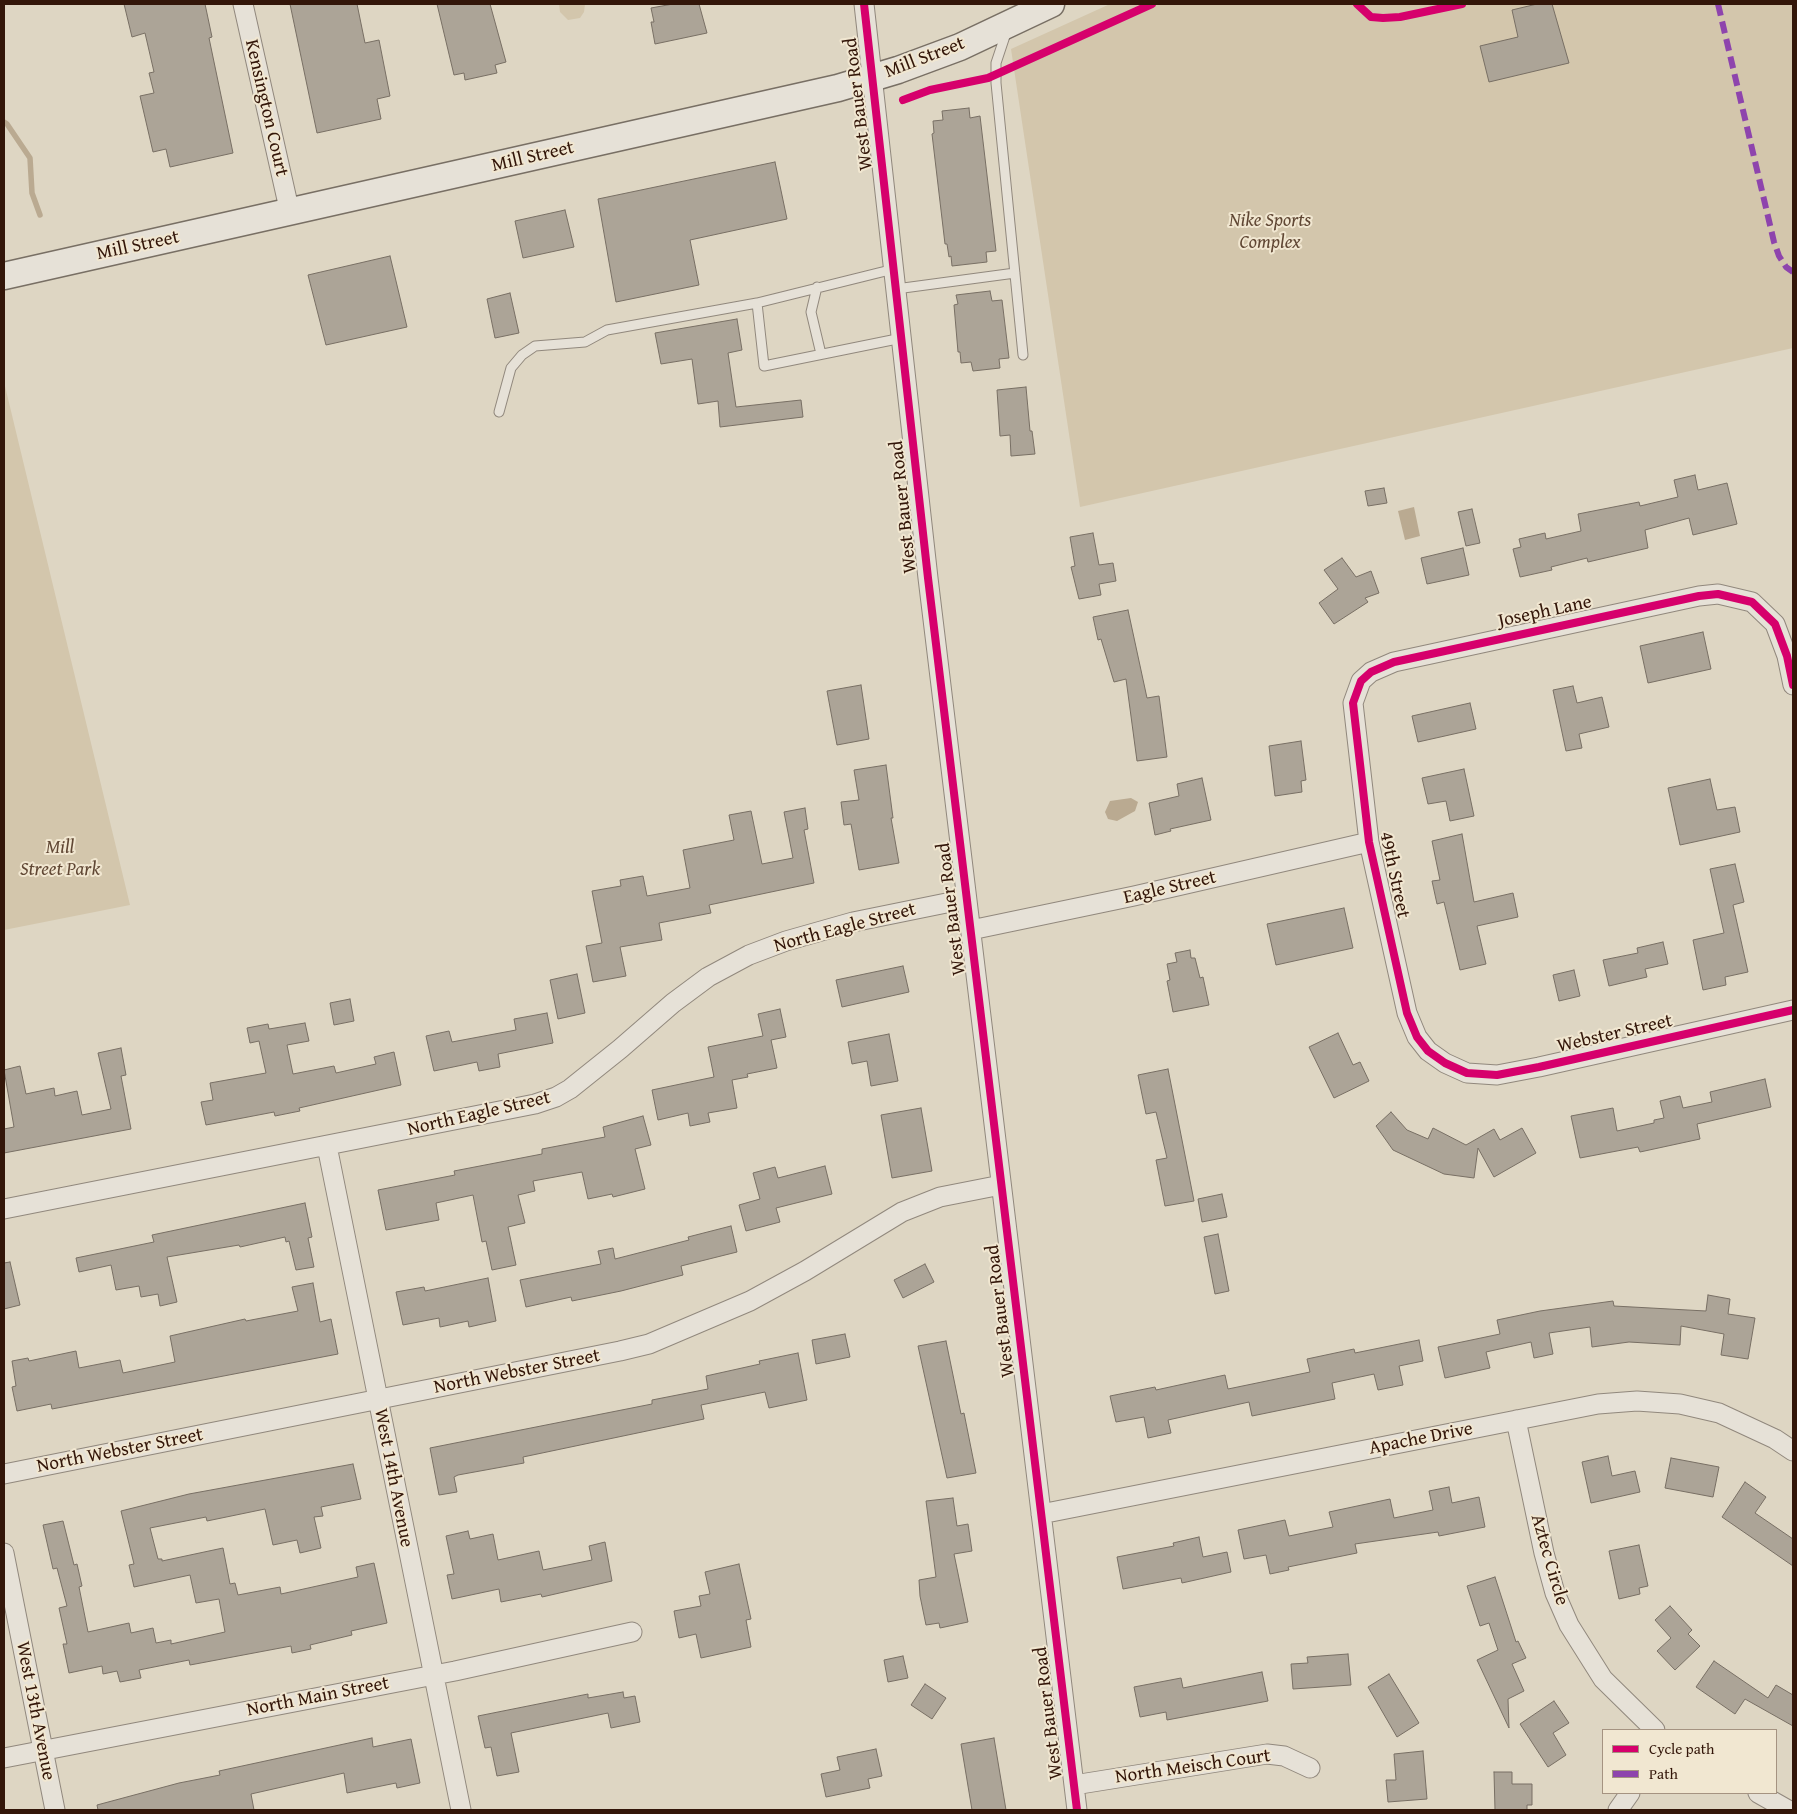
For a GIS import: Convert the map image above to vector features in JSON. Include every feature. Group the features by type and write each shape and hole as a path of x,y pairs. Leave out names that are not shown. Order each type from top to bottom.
{"main road":[{"name":"Mill Street","path":"4,276 290,213 872,78 960,47 1051,4"}],"street":[{"name":"Kensington Court","path":"243,4 290,213"},
{"name":"West Bauer Road","path":"864,4 966,899 1077,1810"},
{"name":"Joseph Lane","path":"1362,681 1371,672 1384,665 1699,596 1718,594 1752,602 1776,624 1787,656 1793,685"},
{"name":"49th Street","path":"1362,681 1353,703 1353,720 1369,842 1407,1013 1416,1036 1428,1051 1445,1063"},
{"name":"Eagle Street","path":"971,930 1134,896 1369,842"},
{"name":"North Eagle Street","path":"4,1209 535,1104 556,1097 570,1089 620,1050 673,1002 730,964 786,941 853,922 966,899"},
{"name":"Webster Street","path":"1445,1063 1466,1073 1497,1075 1793,1010"},
{"name":"West 14th Avenue","path":"327,1146 461,1810"},
{"name":"North Webster Street","path":"4,1474 620,1352 649,1344 750,1301 805,1271 902,1212 940,1197 1001,1185"},
{"name":"Apache Drive","path":"1041,1514 1598,1404 1637,1401 1680,1404 1740,1421 1793,1451"},
{"name":"Aztec Circle","path":"1516,1420 1544,1552 1555,1593 1569,1625 1603,1678 1653,1729"},
{"name":"West 13th Avenue","path":"4,1553 55,1810"},
{"name":"North Main Street","path":"4,1758 433,1675 632,1632"},
{"name":"North Meisch Court","path":"1074,1785 1267,1754 1284,1756 1310,1768"},
{"path":"1618,1810 1629,1794"},
{"path":"1760,1794 1788,1810"}],"lane":[{"path":"1010,23 996,63 999,114 1023,355"},
{"path":"499,412 511,368 522,355 536,346 585,342 607,330 757,303 894,269"},
{"path":"896,289 1015,273"},
{"path":"816,287 811,312 821,354"},
{"path":"757,303 764,366 902,338"}],"green space":[{"path":"559,4 585,4 584,12 580,18 568,20 560,12"},
{"name":"Nike Sports Complex","path":"1110,4 1793,4 1793,348 1080,507 1011,49"},
{"name":"Mill Street Park","path":"4,382 130,905 4,930"}],"shaded area":[{"path":"1414,507 1420,536 1405,540 1398,511"},
{"path":"1131,798 1138,802 1135,811 1117,821 1108,819 1105,812 1110,801"}],"building":[{"path":"124,4 205,4 212,37 209,38 233,153 170,167 166,149 153,152 140,96 154,93 149,73 154,72 145,33 132,37"},
{"path":"290,4 357,4 365,43 379,40 390,96 377,99 381,119 317,133"},
{"path":"437,4 490,4 506,62 495,65 497,73 465,80 464,73 454,75"},
{"path":"673,4 699,4 707,33 655,44 651,22 654,22 651,8"},
{"path":"1537,4 1552,4 1569,63 1489,82 1480,46 1518,37 1512,10"},
{"path":"969,108 970,118 980,116 996,251 986,252 987,262 952,266 951,256 949,257 947,244 945,244 932,134 934,133 933,121 943,120 942,111"},
{"path":"775,162 787,219 690,240 699,285 616,302 598,199"},
{"path":"565,210 574,247 523,258 515,221"},
{"path":"390,256 407,327 326,345 308,275"},
{"path":"990,291 992,301 1002,300 1009,358 999,359 1000,368 973,371 971,362 961,363 960,352 958,352 954,305 958,304 956,295"},
{"path":"510,293 519,333 495,338 487,299"},
{"path":"737,319 742,350 728,353 736,407 801,400 803,417 720,427 718,401 698,404 692,359 661,364 655,333"},
{"path":"1026,387 1030,431 1032,431 1035,454 1011,456 1010,435 1000,436 997,390"},
{"path":"1695,475 1698,490 1727,483 1737,524 1693,535 1689,518 1645,530 1648,548 1588,562 1587,558 1551,567 1552,570 1520,577 1513,549 1521,547 1519,539 1545,533 1546,539 1581,531 1578,514 1639,502 1640,506 1678,497 1674,480"},
{"path":"1384,488 1387,503 1368,506 1365,491"},
{"path":"1472,509 1480,543 1466,546 1458,512"},
{"path":"1093,533 1099,565 1113,563 1116,581 1099,584 1101,595 1079,599 1071,567 1075,566 1070,537"},
{"path":"1463,548 1469,575 1427,584 1421,558"},
{"path":"1342,558 1356,577 1371,571 1379,593 1365,598 1368,602 1334,624 1319,603 1338,589 1324,570"},
{"path":"1128,610 1147,698 1159,696 1167,757 1137,761 1126,679 1114,682 1101,639 1098,640 1093,617"},
{"path":"1703,632 1711,669 1648,683 1640,646"},
{"path":"861,685 869,739 837,745 827,691"},
{"path":"1573,686 1577,703 1602,697 1609,727 1579,734 1582,748 1566,751 1553,690"},
{"path":"1470,703 1476,729 1418,742 1412,716"},
{"path":"1301,741 1306,780 1301,781 1302,792 1275,796 1269,746"},
{"path":"886,765 893,818 891,818 899,863 859,870 851,824 844,825 841,802 859,800 854,770"},
{"path":"1464,769 1474,816 1450,821 1446,801 1428,804 1422,778"},
{"path":"1202,778 1211,820 1170,829 1171,831 1155,835 1149,803 1179,796 1177,784"},
{"path":"1710,779 1717,810 1735,807 1740,832 1680,845 1668,788"},
{"path":"805,808 808,829 804,830 814,883 709,905 711,913 659,923 662,940 620,947 626,976 593,982 586,946 602,943 592,891 621,886 620,880 643,876 647,896 690,888 683,850 734,840 729,815 751,811 762,864 793,858 784,812"},
{"path":"1462,834 1474,902 1513,893 1518,917 1477,926 1486,964 1460,970 1444,902 1437,904 1432,881 1440,880 1432,841"},
{"path":"1735,864 1744,902 1733,905 1748,972 1725,977 1726,985 1703,990 1693,940 1724,933 1710,869"},
{"path":"1344,908 1353,948 1276,965 1267,924"},
{"path":"1663,942 1668,964 1645,969 1647,977 1609,986 1603,960 1638,953 1637,948"},
{"path":"1190,950 1191,958 1195,958 1200,978 1203,977 1209,1005 1173,1012 1167,981 1170,980 1167,964 1177,962 1175,953"},
{"path":"903,966 909,992 842,1007 836,980"},
{"path":"1574,970 1580,996 1559,1001 1553,975"},
{"path":"577,974 585,1013 558,1019 550,980"},
{"path":"350,999 354,1021 334,1025 330,1003"},
{"path":"780,1009 786,1037 771,1040 777,1068 747,1074 748,1077 732,1080 737,1108 708,1113 710,1122 690,1126 688,1113 658,1120 652,1090 714,1077 708,1047 763,1036 758,1014"},
{"path":"547,1013 553,1043 498,1054 500,1067 479,1071 477,1062 434,1071 426,1036 449,1031 452,1042 516,1030 514,1019"},
{"path":"305,1023 309,1041 287,1045 293,1074 334,1066 336,1073 376,1064 374,1057 394,1052 401,1085 299,1108 300,1111 275,1116 274,1112 206,1125 201,1102 213,1100 210,1083 266,1073 259,1041 250,1043 247,1028 268,1024 269,1029"},
{"path":"1338,1033 1353,1065 1360,1062 1369,1081 1334,1098 1309,1047"},
{"path":"889,1034 898,1081 871,1086 867,1061 852,1064 848,1042"},
{"path":"121,1048 126,1075 121,1076 131,1129 4,1153 4,1129 14,1127 4,1070 20,1066 26,1094 54,1088 55,1096 77,1091 82,1115 111,1109 98,1053"},
{"path":"1168,1069 1194,1201 1165,1206 1156,1160 1167,1158 1156,1112 1146,1114 1138,1075"},
{"path":"1765,1079 1771,1107 1697,1124 1700,1139 1640,1152 1638,1147 1580,1158 1571,1116 1613,1108 1617,1131 1654,1123 1654,1120 1664,1118 1660,1101 1680,1096 1683,1108 1712,1102 1710,1092"},
{"path":"921,1108 932,1171 892,1178 881,1115"},
{"path":"1391,1112 1407,1130 1428,1139 1433,1128 1466,1145 1494,1129 1500,1140 1522,1128 1536,1153 1494,1177 1478,1148 1474,1178 1444,1174 1393,1150 1376,1126"},
{"path":"643,1116 651,1145 635,1149 645,1189 613,1197 612,1194 588,1199 582,1172 533,1181 535,1191 518,1195 525,1223 508,1227 516,1265 492,1270 486,1241 482,1242 473,1195 436,1203 439,1220 386,1230 378,1190 455,1175 454,1171 542,1154 542,1149 605,1137 603,1127"},
{"path":"825,1166 832,1194 776,1208 780,1222 746,1231 739,1205 760,1199 753,1173 775,1167 778,1178"},
{"path":"1222,1194 1227,1217 1202,1222 1198,1199"},
{"path":"305,1203 312,1237 308,1238 314,1267 296,1270 289,1241 286,1242 285,1237 240,1247 239,1245 167,1257 177,1302 160,1306 158,1294 141,1297 139,1286 116,1290 111,1265 79,1272 76,1258 154,1242 152,1235"},
{"path":"731,1226 737,1252 681,1266 683,1275 572,1301 571,1297 526,1307 520,1280 601,1264 598,1251 613,1248 615,1259 689,1240 688,1237"},
{"path":"1218,1234 1229,1291 1215,1294 1204,1237"},
{"path":"10,1262 20,1305 4,1309 4,1263"},
{"path":"925,1264 934,1282 903,1298 894,1280"},
{"path":"488,1278 496,1321 469,1327 468,1321 440,1327 439,1318 403,1325 396,1292 424,1287 425,1291"},
{"path":"313,1283 320,1322 331,1319 338,1354 52,1409 51,1404 17,1411 12,1387 16,1386 12,1361 28,1358 29,1361 76,1351 79,1368 120,1360 123,1373 175,1362 170,1336 245,1319 246,1321 298,1311 292,1287"},
{"path":"1708,1295 1730,1299 1728,1314 1755,1318 1748,1359 1721,1355 1724,1334 1681,1326 1680,1345 1629,1342 1592,1347 1590,1327 1549,1333 1553,1354 1534,1358 1531,1342 1486,1352 1490,1368 1445,1378 1438,1347 1500,1334 1497,1320 1540,1311 1613,1301 1614,1306 1706,1311"},
{"path":"845,1334 850,1357 816,1364 812,1340"},
{"path":"1419,1340 1423,1361 1399,1366 1403,1385 1378,1390 1374,1374 1332,1383 1335,1399 1252,1416 1249,1402 1168,1420 1171,1433 1148,1438 1144,1417 1116,1422 1110,1396 1155,1387 1156,1390 1225,1375 1228,1389 1310,1372 1307,1359 1354,1349 1355,1353"},
{"path":"946,1341 961,1414 964,1413 976,1473 947,1478 918,1346"},
{"path":"798,1353 807,1400 769,1408 765,1392 701,1405 704,1419 523,1457 524,1463 458,1475 454,1477 457,1492 439,1495 430,1448 652,1404 652,1400 708,1389 706,1376 760,1364 759,1361"},
{"path":"1608,1456 1612,1476 1635,1471 1640,1492 1591,1503 1582,1462"},
{"path":"1671,1458 1719,1467 1713,1497 1665,1488"},
{"path":"353,1464 361,1499 321,1507 323,1516 314,1517 321,1548 300,1553 297,1540 273,1545 265,1509 207,1521 206,1517 150,1528 158,1559 162,1559 162,1561 223,1548 230,1584 235,1583 238,1595 280,1587 281,1594 358,1577 356,1567 374,1563 387,1623 351,1631 352,1635 310,1645 311,1649 292,1653 291,1646 190,1665 189,1660 139,1670 141,1678 120,1682 117,1671 103,1674 102,1666 69,1673 63,1644 67,1644 59,1608 67,1606 57,1568 53,1569 43,1525 63,1521 74,1565 77,1564 82,1586 79,1587 88,1632 129,1623 131,1633 153,1628 156,1643 171,1640 171,1644 225,1632 219,1599 196,1603 190,1575 134,1587 129,1565 134,1564 121,1511 189,1494"},
{"path":"1745,1482 1766,1497 1755,1513 1793,1539 1793,1566 1722,1517"},
{"path":"1449,1487 1452,1503 1479,1497 1485,1527 1439,1536 1438,1532 1355,1544 1357,1553 1288,1567 1289,1570 1270,1574 1266,1555 1244,1559 1238,1530 1285,1520 1289,1536 1333,1527 1329,1512 1390,1499 1394,1518 1433,1510 1429,1491"},
{"path":"953,1498 957,1526 968,1524 972,1551 954,1554 968,1622 940,1628 939,1623 926,1625 920,1596 919,1580 936,1577 926,1501"},
{"path":"468,1531 470,1539 493,1534 498,1560 539,1551 543,1570 592,1560 589,1546 605,1542 612,1581 542,1597 541,1594 501,1602 499,1589 452,1599 447,1575 454,1574 446,1536"},
{"path":"1199,1537 1203,1557 1227,1552 1231,1572 1182,1583 1181,1578 1123,1589 1117,1557 1174,1546 1173,1543"},
{"path":"1639,1545 1648,1586 1639,1588 1640,1594 1619,1599 1609,1551"},
{"path":"739,1564 751,1619 746,1620 751,1647 701,1658 696,1634 679,1638 674,1611 701,1606 699,1596 710,1594 705,1572"},
{"path":"1495,1577 1516,1642 1518,1641 1526,1658 1512,1664 1524,1691 1508,1699 1509,1728 1477,1660 1498,1650 1489,1623 1480,1626 1467,1586"},
{"path":"1670,1606 1692,1630 1688,1634 1700,1646 1675,1670 1657,1651 1671,1638 1655,1620"},
{"path":"1348,1654 1351,1685 1293,1689 1291,1664 1308,1663 1307,1657"},
{"path":"903,1656 908,1678 888,1682 884,1660"},
{"path":"1714,1661 1768,1698 1776,1685 1793,1695 1793,1726 1745,1699 1735,1714 1696,1687"},
{"path":"1262,1672 1268,1701 1167,1720 1166,1712 1140,1717 1134,1687 1181,1678 1183,1688"},
{"path":"1389,1674 1419,1723 1397,1737 1368,1687"},
{"path":"925,1684 946,1698 932,1719 911,1705"},
{"path":"623,1692 624,1698 635,1696 640,1722 611,1728 608,1713 511,1733 519,1772 497,1776 491,1747 485,1748 478,1716 588,1694 588,1698"},
{"path":"1554,1701 1569,1723 1553,1733 1566,1755 1548,1767 1520,1724"},
{"path":"372,1738 373,1747 411,1739 420,1783 397,1788 396,1783 347,1793 344,1773 251,1794 254,1810 98,1810 97,1805 179,1783 220,1775 219,1771"},
{"path":"994,1738 1006,1810 972,1810 961,1744"},
{"path":"876,1749 882,1776 868,1779 870,1788 826,1797 821,1774 840,1770 837,1757"},
{"path":"1423,1751 1427,1799 1388,1802 1386,1780 1396,1780 1394,1754"},
{"path":"1494,1772 1512,1772 1512,1784 1532,1784 1532,1805 1527,1805 1527,1810 1495,1810"}],"waterway":[{"path":"4,122 30,158 32,193 40,215"}],"marked path":[{"path":"1718,4 1774,242 1779,256 1786,267 1793,272"}],"cycle path":[{"path":"864,4 928,578 1077,1810"},
{"path":"903,100 930,90 988,78 1152,4"},
{"path":"1357,4 1371,17 1383,18 1400,17 1462,4"},
{"path":"1793,685 1787,656 1775,624 1752,602 1718,594 1699,596 1394,662 1371,672 1361,681 1353,703 1369,842 1407,1013 1417,1037 1428,1051 1445,1063 1467,1073 1497,1075 1793,1010"}]}
